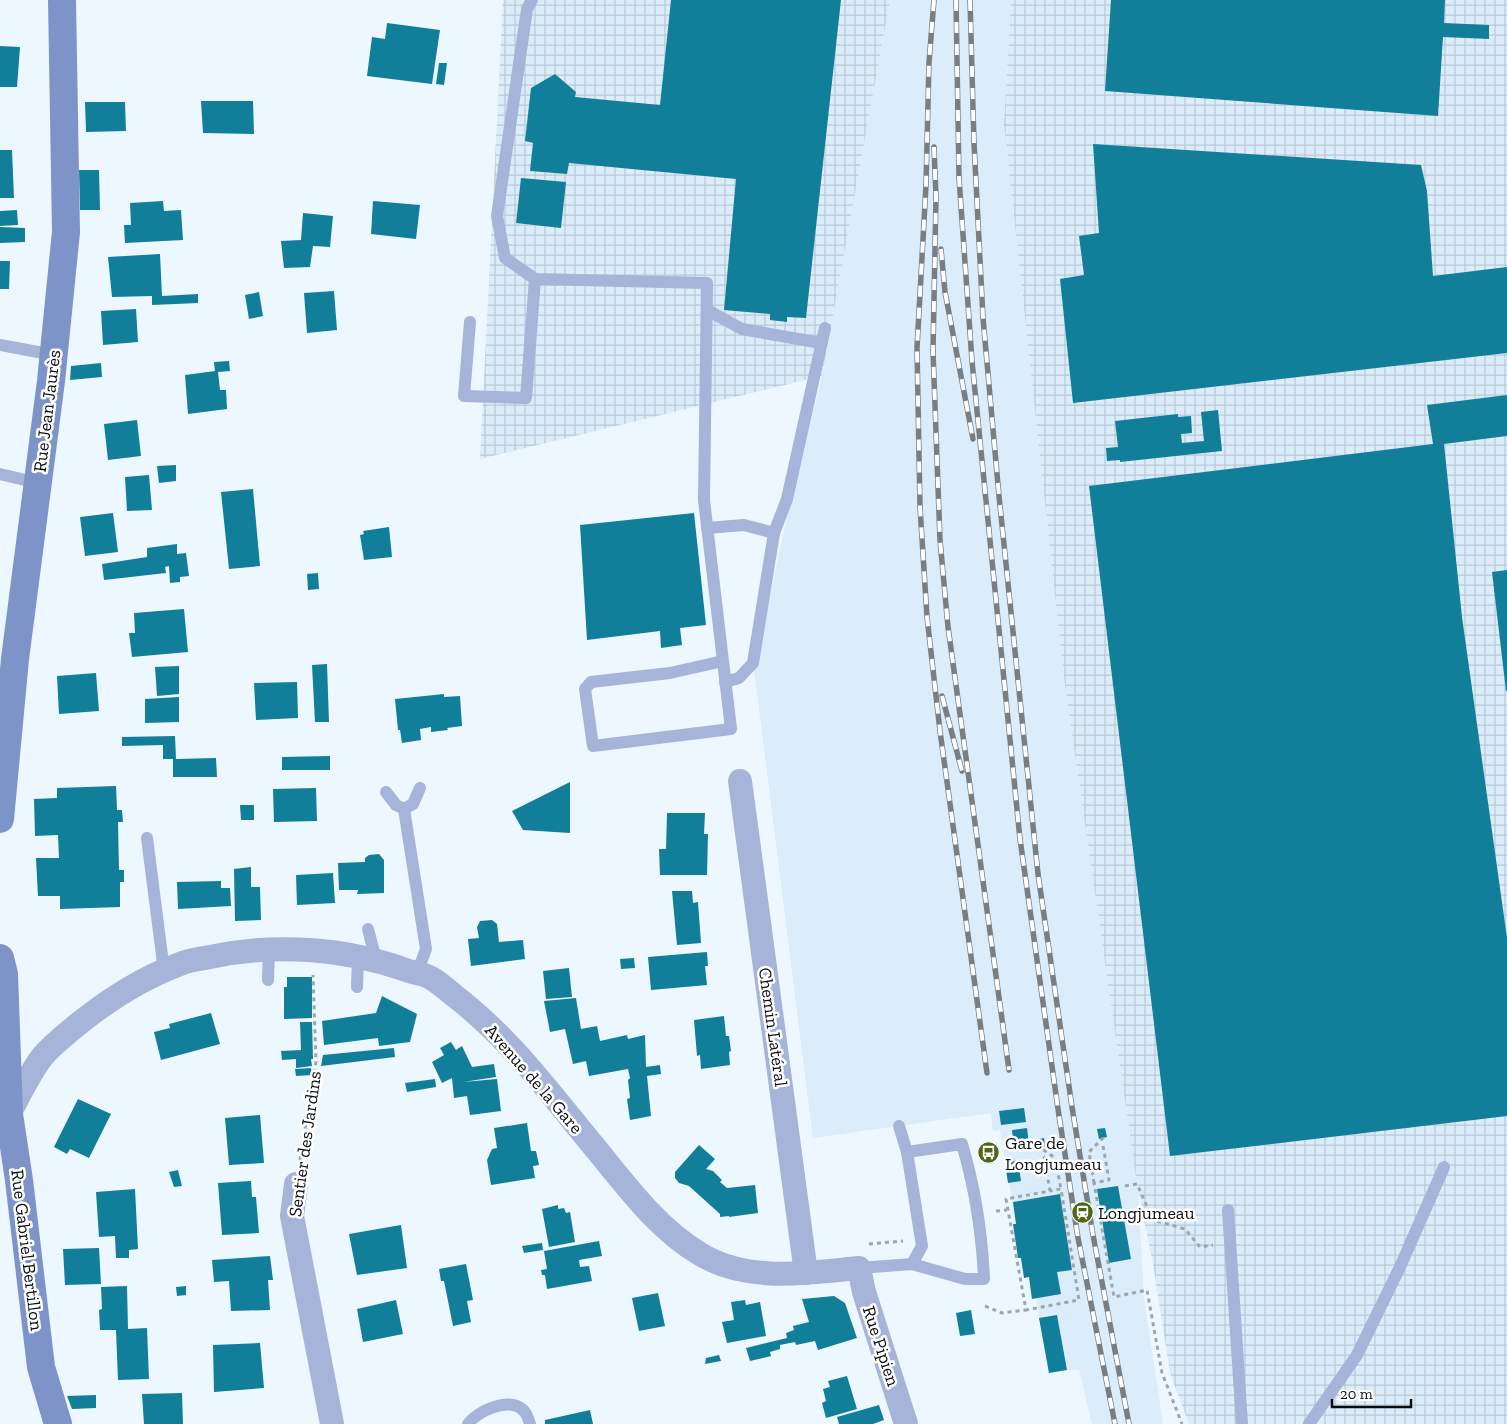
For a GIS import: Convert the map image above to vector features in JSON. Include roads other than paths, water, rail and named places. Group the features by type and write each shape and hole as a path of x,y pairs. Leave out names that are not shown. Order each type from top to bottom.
{"main road":[{"name":"Rue Jean Jaurès","path":"1,802 6,711 16,659 54,355 66,232 62,0"},
{"path":"0,958 4,974 4,1073"},
{"name":"Rue Gabriel Bertillon","path":"4,1073 4,1121 19,1180 41,1366 58,1424"}],"street":[{"name":"Chemin Latéral","path":"740,781 806,1273"},
{"name":"Avenue de la Gare","path":"4,1121 25,1082 44,1055 61,1038 100,1006 144,980 164,971 182,963 220,955 269,950 312,950 367,958 432,978 471,1009 505,1041 537,1076 644,1207 683,1243 703,1256 727,1266 749,1272 775,1274 859,1268"},
{"name":"Sentier des Jardins","path":"296,1184 292,1216 332,1424"},
{"name":"Rue Pipien","path":"859,1268 864,1292 906,1424"}],"lane":[{"path":"532,0 527,9 497,216 505,258 535,279 707,283 704,500 723,661 730,729 593,746 585,690 591,682 670,673 723,661"},
{"path":"470,322 464,396 526,398 535,279"},
{"path":"707,310 742,329 821,343"},
{"path":"725,682 739,678 753,663 774,533 787,499 825,328"},
{"path":"0,345 54,355"},
{"path":"0,474 38,483"},
{"path":"707,528 744,525 774,533"},
{"path":"404,809 412,804 420,788"},
{"path":"386,792 396,805 404,809"},
{"path":"404,809 426,949 417,973"},
{"path":"147,838 164,971"},
{"path":"357,987 367,958 368,929"},
{"path":"268,980 269,950"},
{"path":"899,1126 907,1152 922,1246 912,1264"},
{"path":"859,1268 912,1264 965,1279 984,1279 983,1247 972,1177 962,1144 907,1152"},
{"path":"1309,1424 1357,1355 1400,1267 1444,1167"},
{"path":"1228,1210 1242,1424"},
{"path":"468,1424 477,1414 505,1405 518,1407 527,1414 530,1424"}],"railway":[{"path":"934,0 929,62 926,185 917,348 920,507 927,617 940,731 987,1073"},
{"path":"956,0 959,178 972,361 1020,839 1078,1238 1115,1424"},
{"path":"970,0 974,143 983,318 999,496 1038,874 1093,1235 1129,1424"},
{"path":"934,147 936,197 933,351 940,540 948,627 1009,1070"},
{"path":"941,249 945,292 973,439"},
{"path":"942,696 962,771"}],"place":[{"name":"Gare de Longjumeau","path":"989,1153"},
{"name":"Longjumeau","path":"1082,1213"}]}
